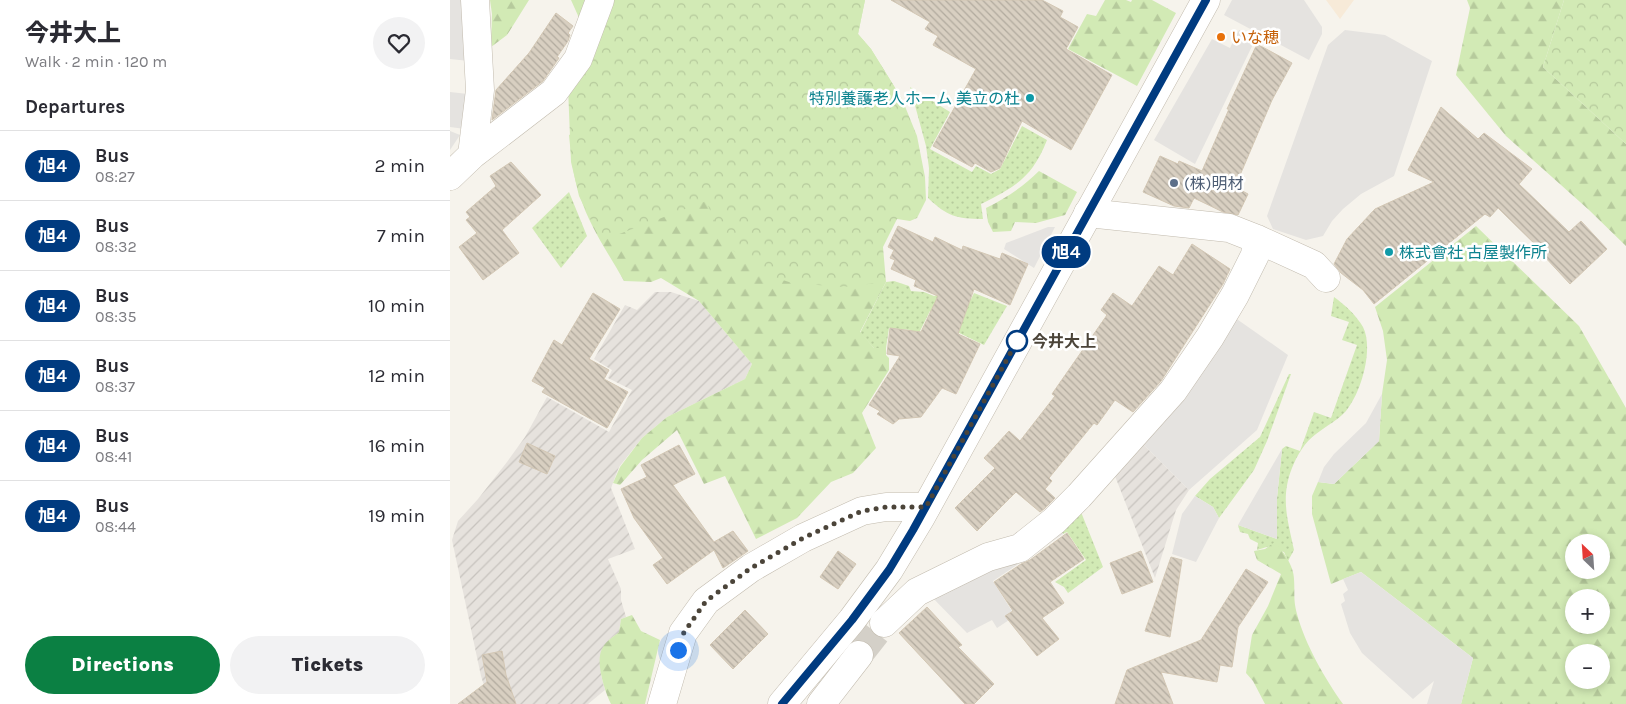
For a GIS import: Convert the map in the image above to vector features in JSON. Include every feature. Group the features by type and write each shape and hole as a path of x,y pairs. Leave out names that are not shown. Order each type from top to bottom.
{"street":[{"path":"472,155 480,90 475,0"},
{"path":"450,176 472,155 554,92 578,59 600,0"},
{"path":"782,704 863,606 889,570 926,507 1206,0"},
{"path":"1088,213 1229,228 1257,238 1314,266 1326,278"},
{"path":"884,623 916,592 988,558 1020,548 1054,521 1079,496 1172,391 1210,337 1235,295 1255,255 1257,238"},
{"path":"662,704 683,634 706,601 751,568 803,538 862,511 886,507 926,507"},
{"path":"820,704 859,654"}],"shaded area":[{"path":"450,0 466,0 469,61 450,59"},
{"path":"1232,0 1304,0 1322,27 1322,34 1309,60 1224,15"},
{"path":"1326,0 1354,0 1340,19"},
{"path":"1239,30 1256,38 1195,164 1154,140 1212,39 1230,48"},
{"path":"1345,30 1385,35 1432,61 1394,176 1361,194 1343,209 1332,221 1323,236 1306,240 1273,229 1267,216 1328,45"},
{"path":"450,92 468,94 465,129 450,127"},
{"path":"450,131 460,135 450,150"},
{"path":"1048,227 1055,227 1034,268 1004,249 1006,243"},
{"path":"655,292 671,292 699,301 752,364 745,379 667,417 642,438 619,467 611,488 635,549 608,559 621,589 621,600 626,617 621,619 619,632 609,640 601,675 605,690 588,704 490,704 481,676 452,540 458,521 478,499 525,437 547,397 609,432 632,390 608,378 612,370 594,359 625,305 637,310"},
{"path":"1231,315 1288,355 1257,430 1189,490 1138,439"},
{"path":"1382,394 1379,441 1334,484 1318,482 1324,467 1334,454 1366,423"},
{"path":"1138,439 1189,490 1176,510 1155,578 1111,466"},
{"path":"1282,449 1277,498 1277,539 1238,525"},
{"path":"1195,496 1213,507 1219,518 1196,562 1172,554 1182,514"},
{"path":"1054,523 1063,534 993,581 1015,616 997,628 992,620 967,633 927,592"},
{"path":"1361,572 1473,658 1461,704 1427,704 1434,681 1413,699 1362,653 1350,633 1341,604 1345,601 1343,594 1348,590 1343,579"}],"green space":[{"path":"490,0 529,0 507,35 491,47 492,14"},
{"path":"571,0 588,0 580,20"},
{"path":"605,0 865,0 858,34 871,49 902,99 917,136 925,177 926,200 917,218 910,221 897,219 883,247 886,282 843,287 792,283 761,273 725,244 706,201 601,241 579,196 571,162 568,87"},
{"path":"865,0 858,34 871,49 902,99 877,245 880,271 886,282 860,332 874,348 886,348 886,355 889,358 889,370 862,413 876,448 853,473 831,482 797,518 756,539 725,476 704,484 677,430 642,460 620,485 613,483 620,467 642,438 667,417 745,379 752,364 699,301 661,278 651,282 624,281 594,229 584,207 574,173 569,135"},
{"path":"1105,0 1126,0 1131,2 1132,0 1152,0 1176,13 1137,86 1068,49 1087,14 1096,16"},
{"path":"1467,0 1564,0 1543,67 1626,144 1626,246 1589,210 1506,136 1456,75 1470,8"},
{"path":"1564,0 1626,0 1626,144 1543,67"},
{"path":"910,87 950,112 930,149 972,172 976,166 991,174 1000,169 1022,126 1047,140 1035,164 1022,180 981,204 983,219 959,217 947,213 928,198 929,168 926,146"},
{"path":"1039,171 1077,192 1065,215 1036,223 1015,222 1011,231 993,232 988,222 986,208 1014,192"},
{"path":"569,192 587,236 561,268 532,228"},
{"path":"1476,226 1579,326 1626,408 1626,704 1461,704 1473,658 1361,572 1331,584 1312,514 1312,496 1318,482 1334,484 1379,441 1382,394 1387,360 1383,331 1375,307"},
{"path":"894,281 909,286 911,291 924,292 934,296 948,292 971,299 974,293 1007,306 984,345 953,330 956,323 930,311 907,357 911,330 889,328 886,348 874,348 860,333 886,282"},
{"path":"1334,297 1350,310 1363,327 1367,347 1364,370 1357,393 1346,411 1308,441 1292,468 1286,489 1286,509 1294,550 1288,561 1284,552 1270,546 1257,550 1258,543 1250,539 1248,534 1240,532 1238,525 1277,539 1277,498 1282,449 1286,446 1300,451 1314,412 1331,418 1357,345 1342,340 1349,322 1331,316"},
{"path":"1289,374 1291,374 1267,441 1254,470 1219,518 1213,507 1195,496 1210,479 1260,437"},
{"path":"1077,502 1103,567 1068,593 1064,587 1055,582 1086,560 1067,532 1063,534 1054,523"},
{"path":"1275,542 1285,554 1294,574 1296,609 1310,649 1329,684 1343,704 1265,704 1253,681 1246,673 1252,635 1268,606 1281,574 1257,560 1254,551 1265,549"},
{"path":"632,615 641,631 660,640 645,704 611,704 600,669 600,655 605,644 619,632 621,619"}],"building":[{"name":"特別養護老人ホーム 美立の杜","path":"891,0 1042,0 1063,11 1060,17 1078,27 1066,49 1112,75 1071,150 1022,121 1000,168 991,172 975,163 972,167 933,146 976,69 933,45 938,36 925,29 930,22"},
{"path":"556,13 573,26 568,33 570,35 568,41 557,57 559,58 543,81 492,120 496,90 529,53"},
{"path":"1257,44 1292,63 1272,100 1235,187 1248,194 1238,215 1223,212 1194,198 1189,208 1174,206 1143,192 1160,156 1178,164 1179,161 1202,171 1229,109 1227,109"},
{"path":"1441,107 1478,139 1484,133 1532,169 1519,184 1569,232 1581,221 1607,249 1570,284 1544,256 1546,255 1498,208 1490,217 1485,214 1374,304 1363,290 1341,273 1334,264 1347,239 1375,209 1434,182 1408,170"},
{"path":"511,162 541,195 502,230 519,253 483,280 459,247 477,233 466,220 470,217 466,212 496,186 490,176"},
{"path":"898,226 933,242 935,237 962,250 963,246 1000,259 1002,253 1028,264 1010,305 974,289 958,334 980,344 956,394 942,388 921,417 899,419 893,424 877,414 880,411 869,405 900,356 887,354 890,328 921,332 938,296 914,286 916,280 891,269 895,260 890,258 894,250 888,247"},
{"path":"1192,244 1230,269 1223,284 1161,381 1133,412 1115,400 1097,425 1094,423 1049,478 1052,481 1045,489 1055,498 1044,509 1040,512 1016,492 977,531 955,508 995,468 984,458 1009,431 1020,441 1055,396 1052,394 1107,315 1101,310 1113,293 1132,306 1159,266 1173,275"},
{"path":"593,293 620,309 589,359 609,370 604,379 628,392 607,428 542,392 545,388 532,381 554,340 562,345"},
{"path":"527,443 555,456 547,474 519,462"},
{"path":"679,445 695,474 673,485 714,542 733,531 748,551 723,568 714,550 667,584 653,565 663,558 634,518 621,489 647,477 641,465"},
{"path":"1067,533 1084,559 1050,582 1064,603 1042,618 1059,639 1037,656 1005,616 1013,611 994,582 1030,560"},
{"path":"838,551 856,564 838,589 820,577"},
{"path":"1141,551 1153,582 1122,594 1110,563"},
{"path":"1171,557 1182,560 1170,637 1145,631"},
{"path":"1246,569 1268,582 1238,627 1232,667 1220,665 1217,682 1161,672 1173,704 1115,704 1127,670 1201,640"},
{"path":"927,607 962,645 958,647 994,684 974,704 965,704 899,633"},
{"path":"745,610 768,634 733,669 710,645"},
{"path":"502,651 506,675 516,704 458,704 487,682 482,655"}],"tunnel":[{"path":"859,655 884,623"}],"bus line":[{"name":"旭4","path":"782,704 852,620 889,570 926,507 1206,0"}],"place":[{"name":"いな穂","path":"1221,37"},
{"name":"特別養護老人ホーム 美立の杜","path":"1030,98"},
{"name":"(株)明材","path":"1174,183"},
{"name":"株式會社 古屋製作所","path":"1389,252"},
{"name":"今井大上","path":"1017,341"}],"route":[{"path":"678,650 683,634 706,601 751,568 803,538 862,511 886,507 926,507 1017,341"}]}
